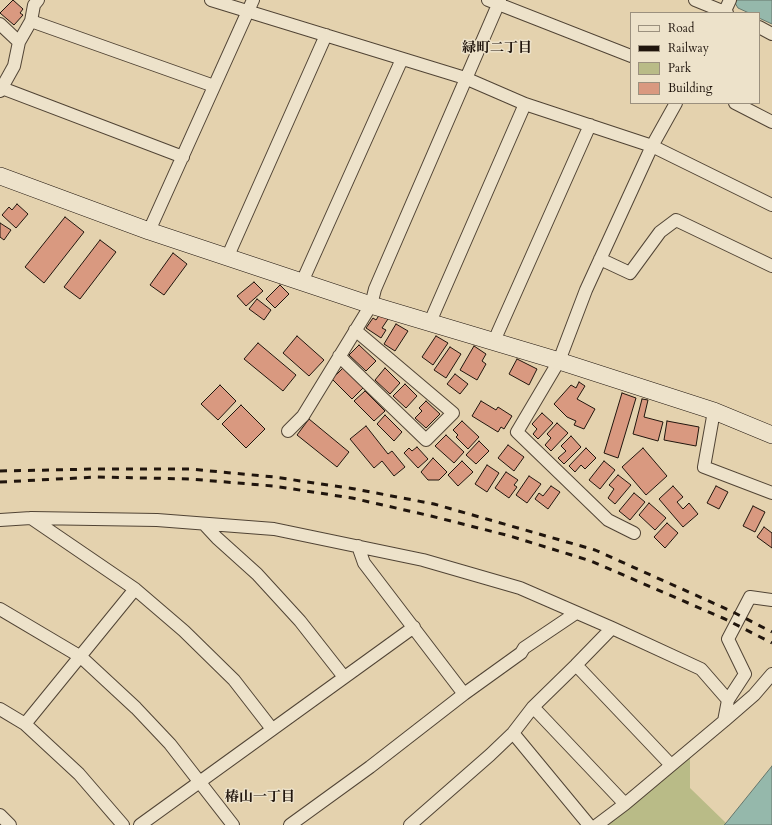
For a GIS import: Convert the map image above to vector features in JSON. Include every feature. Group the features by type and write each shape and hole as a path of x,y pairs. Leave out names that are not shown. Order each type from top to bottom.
{"street":[{"path":"38,0 34,5 31,21 19,42 14,66 1,90 183,158"},
{"path":"211,0 465,78 525,104 652,146 772,205"},
{"path":"149,231 253,0"},
{"path":"695,0 723,12"},
{"path":"725,12 730,0"},
{"path":"288,431 303,416 371,305 374,289 465,78 495,1 630,56"},
{"path":"31,21 214,86"},
{"path":"0,24 19,42"},
{"path":"760,28 772,34"},
{"path":"227,258 326,35"},
{"path":"302,282 402,59"},
{"path":"430,322 525,104"},
{"path":"634,533 608,520 516,432 559,361 586,290 600,259 652,146 675,104"},
{"path":"737,104 772,122"},
{"path":"494,341 590,125"},
{"path":"0,176 227,258 371,305 559,361 714,411 772,435"},
{"path":"600,259 630,273 660,232 676,220 772,266"},
{"path":"340,356 426,440 453,413 355,330"},
{"path":"714,411 704,467 772,493"},
{"path":"31,518 135,590 184,631 234,680 272,729"},
{"path":"0,520 31,518 157,520 274,528 422,560 520,588 612,628 701,669 728,700"},
{"path":"204,524 217,538 257,574 300,621 344,677"},
{"path":"358,546 364,563 414,626 464,694"},
{"path":"25,724 135,590"},
{"path":"724,721 728,700 745,674 728,639 750,597 772,600"},
{"path":"0,609 81,657 136,708 170,744 233,825"},
{"path":"290,825 370,767 464,694 521,653 524,648 576,613"},
{"path":"140,825 414,626"},
{"path":"410,825 513,733 534,707 612,628"},
{"path":"576,665 671,765"},
{"path":"597,825 625,804 754,696 772,674"},
{"path":"534,707 625,804"},
{"path":"0,710 25,724 79,774 123,825"},
{"path":"513,733 589,825"},
{"path":"0,816 10,825"}],"green space":[{"path":"690,758 690,788 726,823 724,825 608,825"}],"shaded area":[{"path":"737,0 772,0 772,24 760,18 760,12 747,12 738,8 735,3"},
{"path":"772,766 772,825 724,825 726,823"}],"building":[{"path":"13,0 23,9 20,13 23,15 14,25 0,13"},
{"path":"17,204 28,214 16,228 2,215 9,207 12,210"},
{"path":"65,217 84,232 44,283 25,267"},
{"path":"0,223 11,230 4,240 0,237"},
{"path":"100,240 116,252 80,299 64,287"},
{"path":"173,253 187,264 164,295 150,285"},
{"path":"254,282 263,291 246,306 237,296"},
{"path":"280,285 289,294 275,308 266,299"},
{"path":"257,299 271,310 264,320 249,309"},
{"path":"380,314 388,319 382,328 386,330 381,338 366,328 373,318 376,320"},
{"path":"396,324 408,331 395,351 384,344"},
{"path":"297,336 324,360 309,376 283,353"},
{"path":"436,336 448,343 433,365 422,357"},
{"path":"258,343 296,375 283,391 244,359"},
{"path":"359,345 376,361 366,371 349,355"},
{"path":"474,346 486,354 482,361 486,364 477,380 460,370"},
{"path":"450,347 461,354 446,378 434,370"},
{"path":"517,359 537,369 529,385 509,374"},
{"path":"343,368 363,388 352,399 332,379"},
{"path":"385,368 400,383 390,394 375,380"},
{"path":"455,374 468,384 460,394 447,384"},
{"path":"579,382 585,386 577,399 595,409 584,429 574,425 576,421 567,417 554,404 571,385 576,388"},
{"path":"405,384 417,396 406,408 393,396"},
{"path":"220,385 236,401 218,420 201,404"},
{"path":"365,391 385,411 374,421 354,401"},
{"path":"622,393 636,398 618,458 604,453"},
{"path":"642,399 648,400 644,417 663,422 658,441 633,434"},
{"path":"426,401 440,414 426,428 415,418 422,411 419,408"},
{"path":"481,401 496,410 498,407 512,416 504,429 501,427 498,432 472,416"},
{"path":"241,405 265,429 246,448 222,424"},
{"path":"542,413 553,423 538,439 533,434 537,429 532,424"},
{"path":"385,415 402,432 394,441 377,424"},
{"path":"309,419 349,452 337,467 297,435"},
{"path":"462,421 479,437 468,449 456,437 458,435 453,430"},
{"path":"667,421 699,427 696,446 664,440"},
{"path":"557,423 568,433 551,451 545,445 551,438 547,434"},
{"path":"366,426 388,454 392,451 405,467 394,476 382,461 374,468 350,439"},
{"path":"446,435 464,452 454,463 435,446"},
{"path":"571,436 581,447 564,464 558,458 566,451 561,446"},
{"path":"479,441 489,451 476,464 466,455"},
{"path":"508,445 524,457 514,471 498,458"},
{"path":"417,447 428,459 418,468 404,453 409,448 412,451"},
{"path":"586,448 596,458 585,469 581,465 575,472 569,466"},
{"path":"643,448 667,476 646,495 622,467"},
{"path":"433,458 447,472 439,480 428,480 421,472"},
{"path":"462,461 473,472 458,486 448,475"},
{"path":"604,461 615,470 600,489 589,480"},
{"path":"487,465 499,473 487,492 475,484"},
{"path":"506,472 518,480 514,485 517,487 509,498 495,488"},
{"path":"618,475 631,485 615,504 608,498 614,489 609,485"},
{"path":"529,476 541,484 527,503 516,495"},
{"path":"551,486 560,492 548,509 535,499 539,493 543,496"},
{"path":"673,486 683,497 677,502 683,509 689,503 698,514 683,527 659,499"},
{"path":"716,486 728,492 719,509 707,503"},
{"path":"634,493 645,502 630,520 619,511"},
{"path":"649,503 666,518 655,530 639,515"},
{"path":"753,506 765,512 755,532 743,526"},
{"path":"667,523 678,533 665,548 654,537"},
{"path":"764,527 772,533 772,548 757,537"}],"railway":[{"path":"0,471 190,469 274,477 355,489 434,504 595,550 731,611 772,632"},
{"path":"0,482 97,477 190,479 273,486 352,498 510,536 591,561 725,619 772,643"}],"district":[{"name":"緑町二丁目","path":"497,49"},
{"name":"椿山一丁目","path":"260,798"}]}
